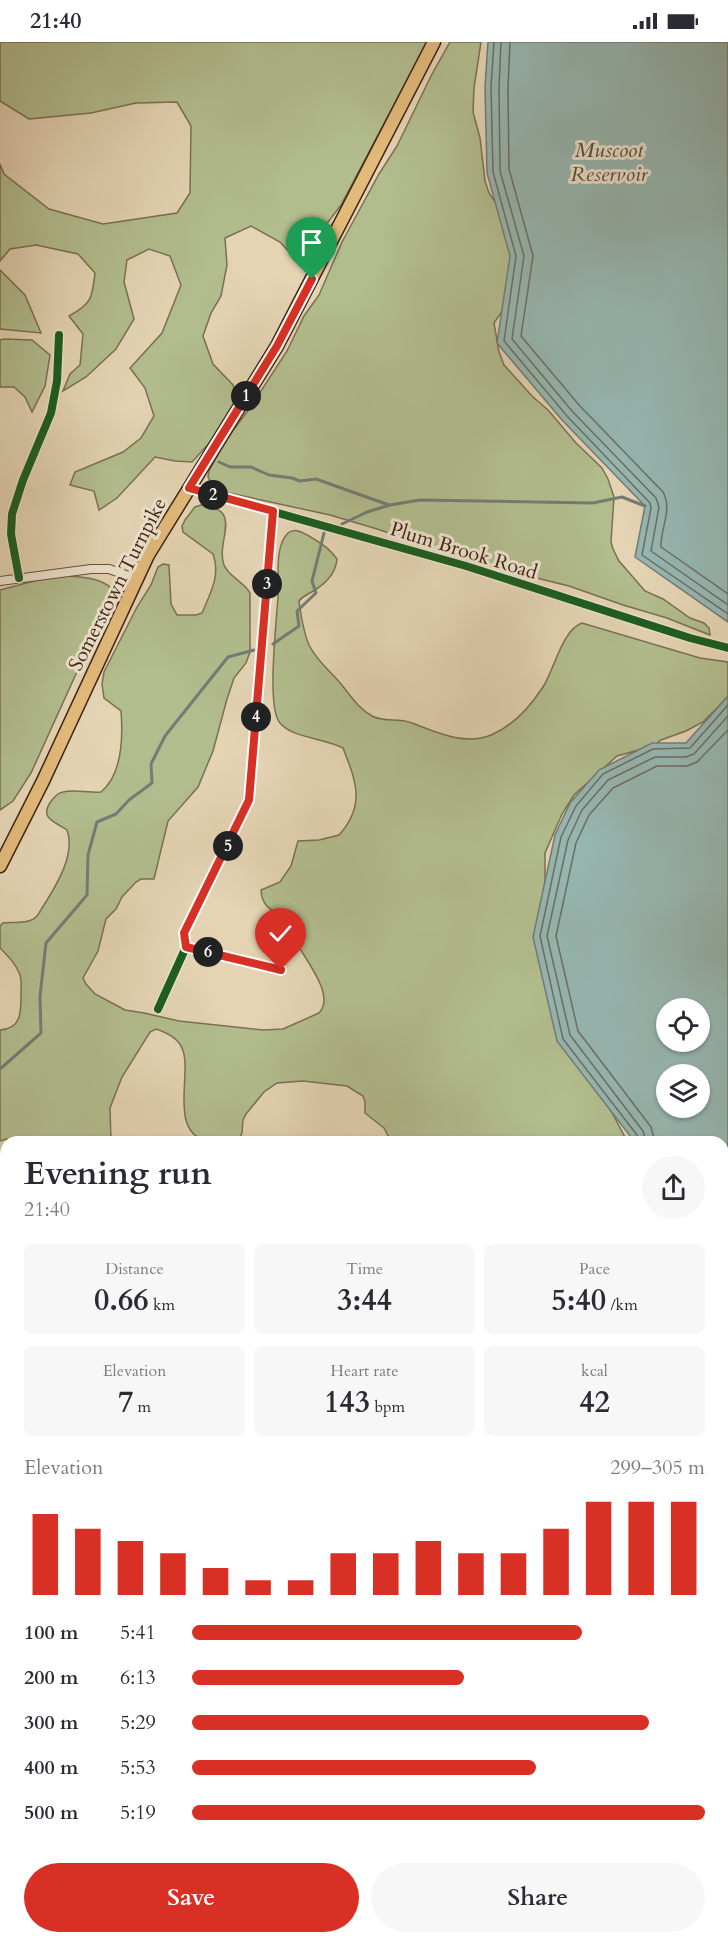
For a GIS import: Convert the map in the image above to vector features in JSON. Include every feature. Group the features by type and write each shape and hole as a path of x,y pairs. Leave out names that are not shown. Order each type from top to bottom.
{"main road":[{"name":"Somerstown Turnpike","path":"0,866 43,781 136,579 163,528 277,346 434,42"}],"street":[{"path":"19,578 11,534 12,514 23,480 51,413 57,381 59,335"},
{"name":"Plum Brook Road","path":"189,488 476,569 690,638 728,648"},
{"path":"158,1009 186,947 184,933 249,800 273,511"},
{"path":"0,580 109,569 123,572 136,579"},
{"path":"186,947 281,970"}],"green space":[{"path":"0,42 427,42 341,205 306,251 291,254 280,242 251,226 225,238 227,265 221,296 211,313 203,336 213,364 233,385 237,399 222,429 192,462 155,457 117,498 99,510 94,491 70,485 75,472 123,452 141,438 154,416 145,388 130,368 162,333 181,285 170,256 149,249 127,260 124,282 134,319 116,349 86,377 63,391 70,374 80,365 83,334 69,316 83,307 90,299 95,273 78,254 36,245 10,249 0,261 0,164 4,174 49,209 103,224 177,213 190,193 191,126 177,102 136,103 91,113 29,119 0,101"},
{"path":"450,42 481,42 473,112 480,138 485,181 489,193 500,209 520,228 509,301 494,323 499,352 504,365 602,468 614,497 611,542 619,561 645,591 663,599 690,618 704,623 709,628 710,635 667,618 569,586 496,568 330,515 220,491 208,477 226,440 287,351 304,316 319,295 342,242 397,146"},
{"path":"0,270 25,295 41,333 0,329"},
{"path":"0,340 32,340 50,355 45,386 32,412 25,397 14,387 0,387"},
{"path":"201,505 214,508 222,513 225,519 222,556 224,565 250,593 250,652 246,663 234,678 213,751 198,787 168,821 154,879 141,879 136,882 106,919 98,951 83,978 86,984 95,994 125,1010 179,1021 263,1030 283,1029 319,1013 323,1006 322,988 296,942 290,924 265,904 261,890 280,882 291,866 298,841 319,840 339,835 353,813 356,803 355,782 343,748 292,732 280,723 276,714 273,682 279,554 288,533 299,531 331,551 337,559 335,568 327,581 299,601 309,645 359,706 377,718 407,721 441,734 461,738 481,738 491,735 514,721 532,702 543,687 569,633 582,623 700,658 728,662 728,697 703,722 661,740 653,746 617,756 574,795 562,814 545,853 545,898 599,1088 624,1136 388,1136 384,1128 365,1113 363,1096 347,1086 303,1081 277,1083 264,1092 246,1114 240,1136 197,1136 188,1125 185,1113 185,1058 182,1048 174,1038 156,1029 150,1032 122,1077 110,1108 111,1136 0,1136 0,1030 13,1026 19,1018 21,984 16,967 0,948 0,926 3,923 25,922 36,917 54,889 63,869 69,849 69,839 67,830 47,815 48,806 52,800 59,793 68,791 101,792 114,775 120,754 121,711 104,698 102,684 104,672 137,607 151,585 158,567 163,564 169,565 171,604 177,615 202,613 211,592 216,569 213,554 183,532 182,526 195,507"},
{"path":"61,576 101,581 111,588 110,599 31,773 13,801 0,810 0,590"}],"water":[{"name":"Muscoot Reservoir","path":"488,42 728,42 728,622 635,557 645,506 562,420 497,343 510,256 487,173 485,87"},
{"path":"728,696 728,1136 630,1136 557,1041 533,937 555,835 570,803 599,770 652,743 686,743"}],"waterway":[{"path":"219,462 230,467 251,467 269,475 300,481 316,479 389,505"},
{"path":"342,524 367,512 420,500 593,503 622,497 645,506"},
{"path":"273,644 299,626 297,611 316,593 312,581 324,533"},
{"path":"0,1069 41,1033 40,996 46,943 87,895 88,855 97,822 116,814 129,800 152,783 151,764 165,736 228,657 254,650"}],"cycle path":[{"path":"19,578 11,534 12,514 23,480 51,413 57,381 59,335"},
{"path":"189,488 466,566 690,638 728,648"},
{"path":"158,1009 186,947 184,933 249,800 272,511"}],"route":[{"path":"281,970 186,947 184,933 249,800 273,511 189,488 277,346 312,279"}]}
